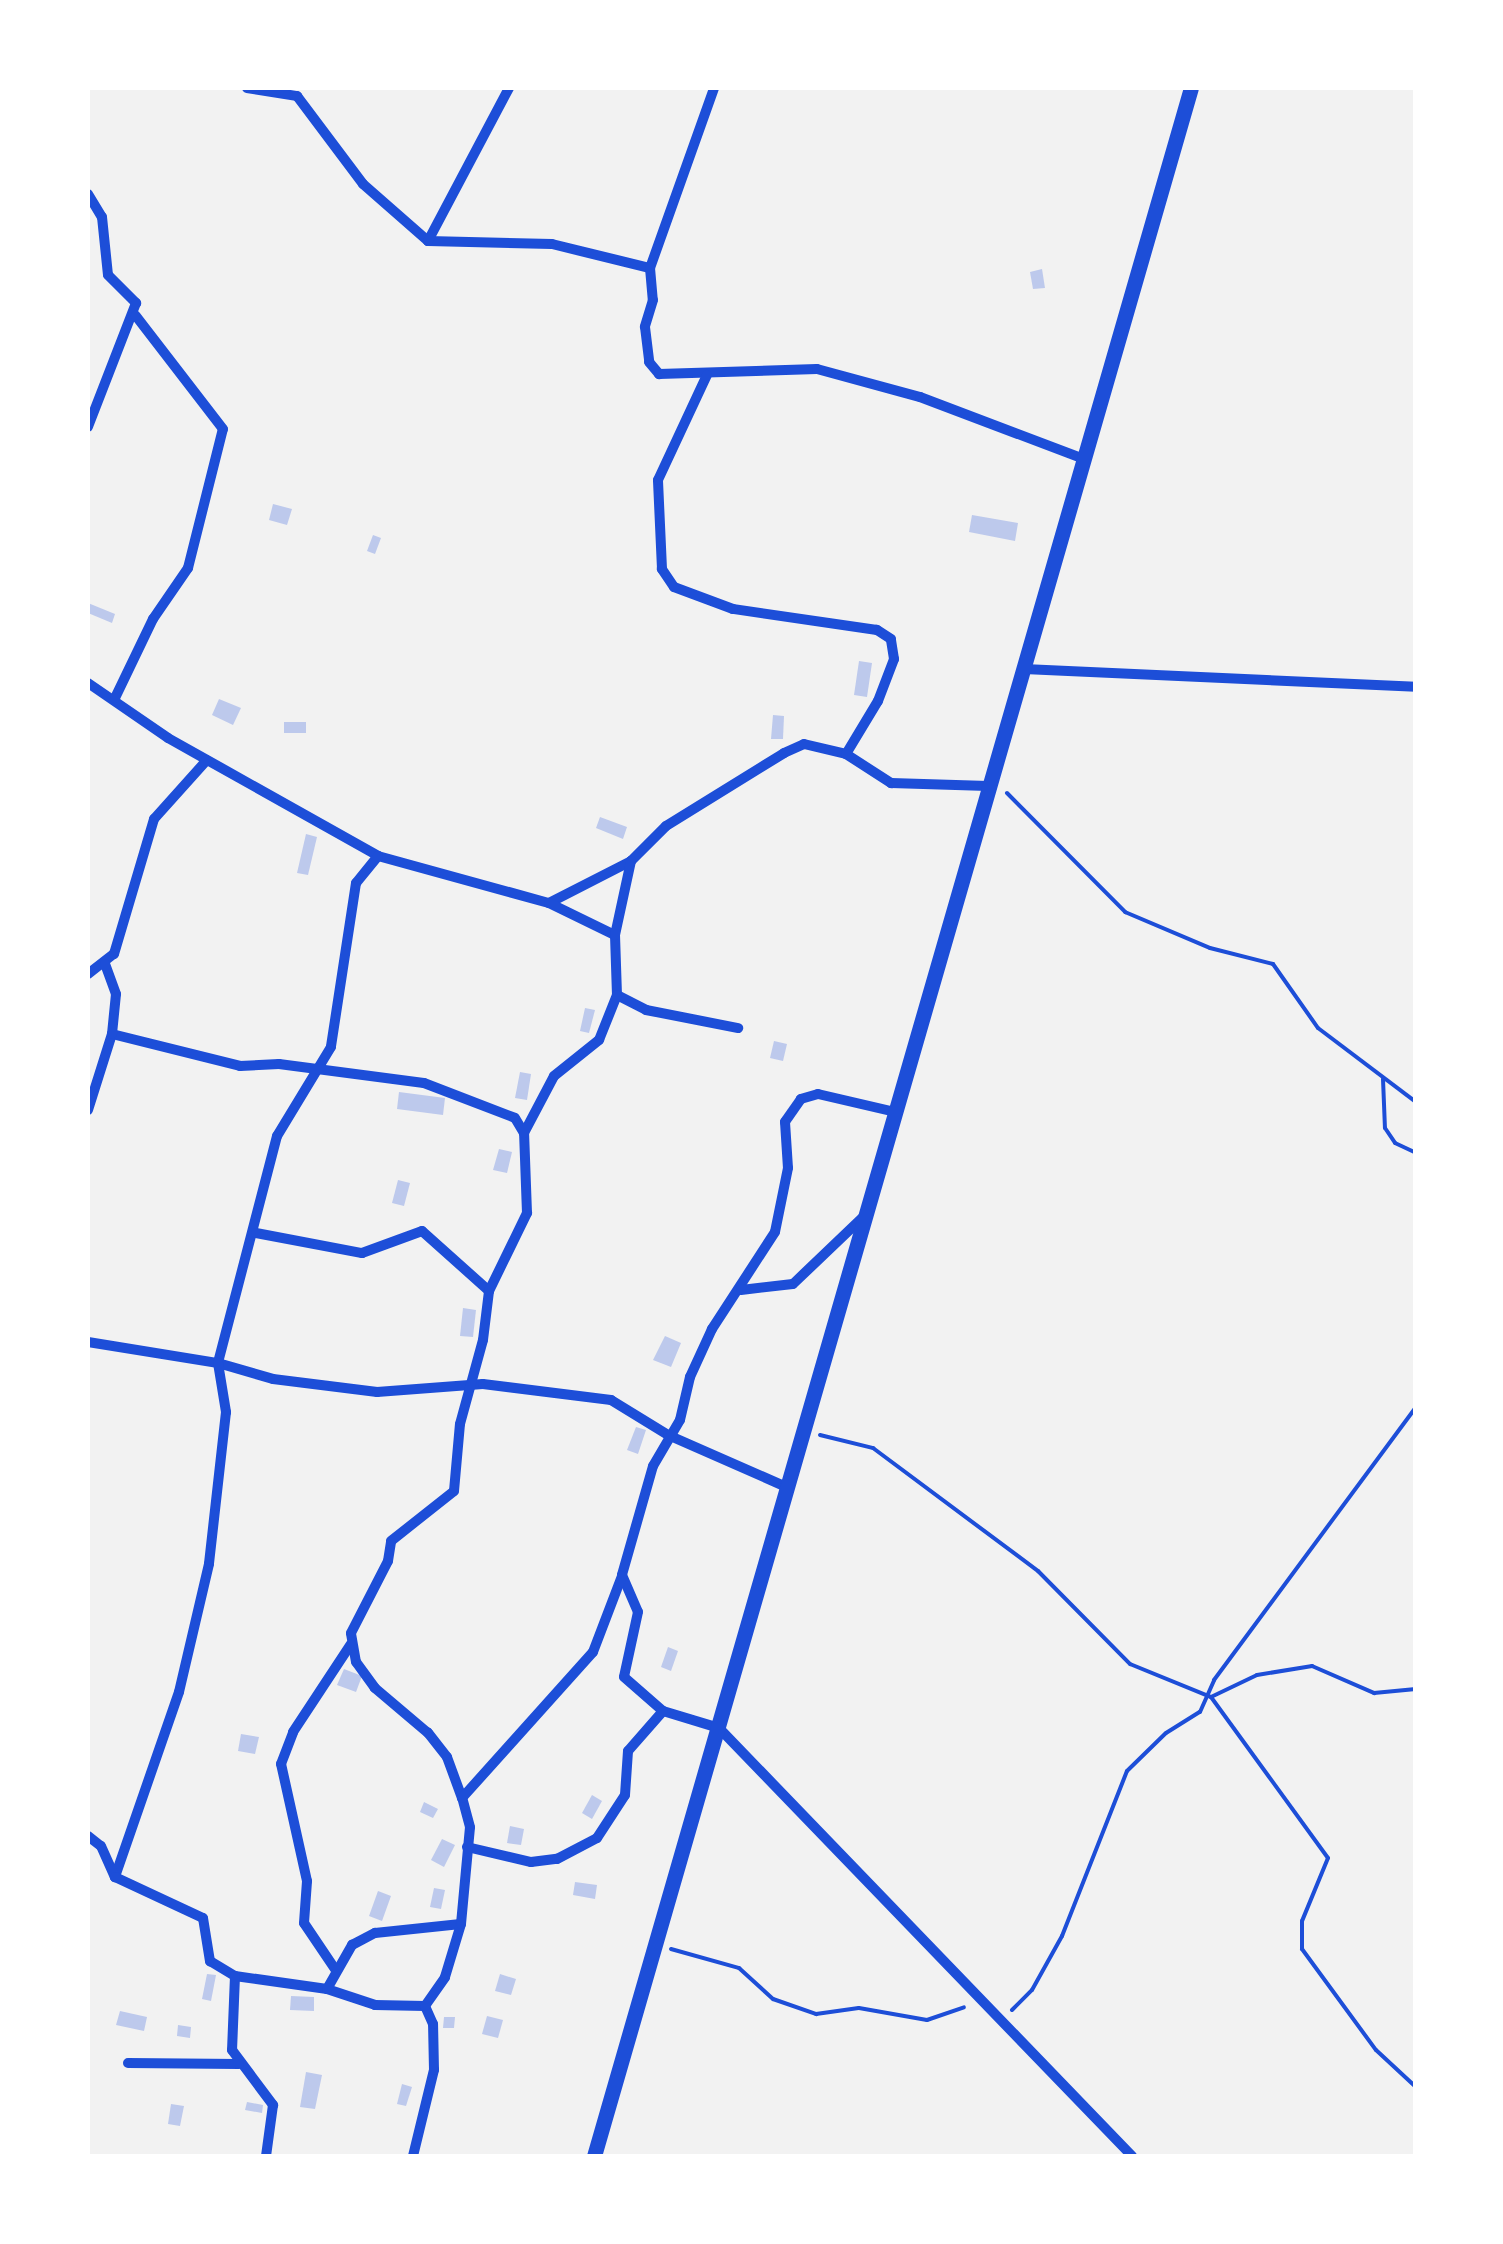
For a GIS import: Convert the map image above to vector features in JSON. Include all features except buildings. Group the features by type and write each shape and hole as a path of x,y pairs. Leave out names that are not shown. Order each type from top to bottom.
{"main road":[{"path":"594,2156 790,1488 866,1214 890,1111 1024,669 1190,88"}],"street":[{"path":"247,88 297,96 363,184 428,242 552,244 650,268"},
{"path":"428,242 509,88"},
{"path":"714,88 650,268 648,362 659,374 707,376 772,366 817,369 920,396 1084,459"},
{"path":"88,194 102,217 108,276 136,304 136,316 88,427"},
{"path":"115,698 153,620 188,568 223,429 136,316"},
{"path":"707,376 658,480 662,569 674,587 733,609 877,630 891,639 894,659 878,701 846,754"},
{"path":"1024,669 1416,687"},
{"path":"88,683 207,760 378,856 549,902 615,935"},
{"path":"549,902 631,861 666,826 804,744 846,754 891,783 988,786"},
{"path":"88,974 105,964 126,922 154,819 207,760"},
{"path":"115,1877 179,1692 208,1564 226,1412 218,1363 256,1232 277,1136 330,1047 356,883 378,856"},
{"path":"524,1133 554,1076 598,1040 617,995 615,935 631,861"},
{"path":"88,1110 112,1034 116,994 105,964"},
{"path":"617,995 646,1010 738,1028"},
{"path":"112,1034 204,1059 317,1072 370,1073 438,1087 515,1118 524,1133 527,1212 488,1291 454,1491 390,1542 388,1562 360,1609 351,1644 293,1732 281,1764 307,1881 304,1923 335,1970"},
{"path":"462,1798 594,1652 668,1435 680,1420 690,1377 712,1330 775,1232 788,1168 785,1122 801,1099 818,1094 890,1111"},
{"path":"741,1290 793,1284 866,1214"},
{"path":"256,1232 362,1252 422,1232 488,1291"},
{"path":"88,1342 218,1363 274,1379 377,1392 470,1384 610,1400 668,1435 790,1488"},
{"path":"622,1575 638,1612 624,1677 663,1711 720,1728 1132,2156"},
{"path":"351,1644 375,1688 447,1758 462,1798 467,1847 461,1924 444,1977 425,2006 436,2046 412,2156"},
{"path":"467,1847 531,1862 557,1859 597,1838 626,1795 628,1751 663,1711"},
{"path":"88,1836 101,1846 115,1877 203,1918 210,1962 235,1976 327,1989 375,2005 425,2006"},
{"path":"327,1989 352,1945 375,1933 461,1924"},
{"path":"235,1976 229,2019 239,2064 273,2105 266,2156"},
{"path":"128,2063 239,2064"}],"path":[{"path":"988,786 1014,796 1125,912 1273,964 1318,1028 1416,1102"},
{"path":"1383,1076 1386,1128 1395,1143 1416,1153"},
{"path":"1211,1696 1214,1680 1416,1407"},
{"path":"806,1430 873,1448 1038,1571 1130,1664 1211,1696 1328,1858 1302,1921 1302,1948 1376,2050 1416,2088"},
{"path":"657,1946 739,1968 773,1999 816,2014 859,2008 927,2020 959,2007 998,2013 1015,2009 1032,1990 1062,1936 1126,1772 1211,1696 1257,1675 1312,1666 1374,1693 1416,1689"}]}
